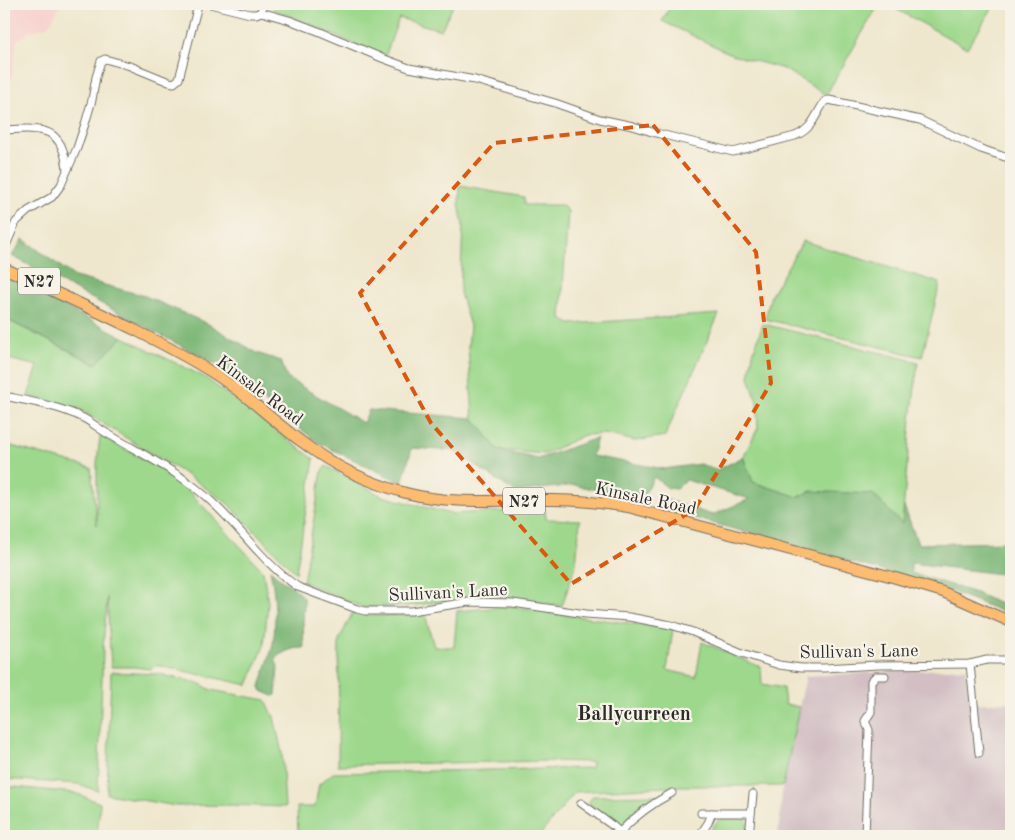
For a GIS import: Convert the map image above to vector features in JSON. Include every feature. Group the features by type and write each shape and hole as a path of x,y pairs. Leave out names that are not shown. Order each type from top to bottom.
{"highway":[{"name":"Kinsale Road","path":"4,261 73,300"},
{"name":"Kinsale Road","path":"4,268 73,300 194,361 237,389 302,443 323,457 351,472 407,494 456,502 551,500 628,507 943,592 1011,622"}],"street":[{"path":"4,250 16,222 28,211 52,197 61,184 85,124 101,62 105,58 168,82 179,84 200,4"},
{"path":"210,4 250,14 261,12 274,15 408,68 475,80 600,119 733,152 802,133 810,126 825,101 829,100 920,120 981,149 1011,159"},
{"path":"261,12 262,4"},
{"path":"4,130 36,129 51,133 61,143 66,156 67,171"},
{"name":"Sullivan's Lane","path":"4,396 26,400 82,417 107,434 175,472 215,504 262,555 291,582 298,587 357,609 365,611 411,611 469,602 513,603 586,614 629,618 671,624 742,653 779,665 802,668 970,664 986,660 1011,660"},
{"path":"970,664 979,753"},
{"path":"866,836 869,730 865,722 871,712 871,681 876,676 885,676"},
{"path":"581,803 622,834 628,824 654,803 672,793"},
{"path":"749,836 753,794"},
{"path":"701,813 751,813"},
{"path":"699,836 712,813"}],"highlighted area":[{"path":"653,125 756,252 771,383 695,509 571,584 431,423 360,293 494,143"}],"shaded area":[{"path":"4,4 61,4 47,26 27,32 27,35 17,40 11,79 4,79"},
{"path":"966,668 970,704 1011,702 1011,836 778,836 783,781 806,676"}],"green space":[{"path":"274,4 454,4 441,30 399,18 385,57 273,9"},
{"path":"672,4 879,4 826,95 784,69 733,55 662,21"},
{"path":"887,4 995,4 967,48"},
{"path":"460,186 524,197 524,205 562,205 568,211 561,318 570,324 719,314 665,436 635,441 605,434 584,435 545,454 498,450 473,418 468,346 470,326 460,293 463,225 459,204"},
{"path":"23,239 75,277 145,296 210,325 257,353 281,361 287,378 363,423 369,410 473,418 498,450 538,459 597,438 592,456 664,469 700,464 717,470 743,457 753,482 798,497 811,491 873,494 902,524 904,506 918,544 1011,542 1011,578 1001,574 911,563 911,573 976,593 1011,609 1011,615 940,587 659,508 667,500 712,515 750,499 686,480 676,489 668,488 654,477 641,500 575,485 515,492 454,451 412,448 402,483 319,443 217,365 12,256"},
{"path":"803,241 940,283 922,357 765,319 771,295"},
{"path":"4,275 123,337 96,364 4,318"},
{"path":"7,320 96,364 123,337 204,377 314,459 296,573 227,503 190,477 79,409 28,396 38,366 4,358 4,324"},
{"path":"763,324 918,362 902,524 811,491 798,497 753,482 743,457 758,428 757,402 749,377 753,353"},
{"path":"100,436 175,476 263,571 268,603 264,646 248,685 156,665 151,669 111,667 107,597 103,649 98,791 78,784 4,779 4,444 91,468 97,525 97,463"},
{"path":"326,466 382,496 451,514 545,509 546,519 580,520 576,564 562,606 514,598 465,597 418,605 364,608 303,582 322,471"},
{"path":"270,570 292,586 304,598 304,648 289,650 275,658 278,667 276,695 273,696 262,691 260,687 272,650 274,637 275,603"},
{"path":"512,606 673,629 667,670 696,677 702,642 761,667 762,684 783,688 785,704 799,707 783,786 681,786 575,792 539,836 298,836 297,807 315,807 319,784 333,773 591,768 592,762 547,761 338,765 339,640 353,612 380,616 425,614 434,647 454,647 457,611"},
{"path":"111,672 158,674 199,683 211,690 266,700 274,717 282,753 285,807 232,805 176,806 107,794"},
{"path":"4,786 75,793 100,803 97,836 4,836"},
{"path":"658,795 621,828 588,803 593,796"},
{"path":"722,817 746,818 748,826 747,836 706,836"}],"district":[{"name":"Ballycurreen","path":"634,713"}]}
